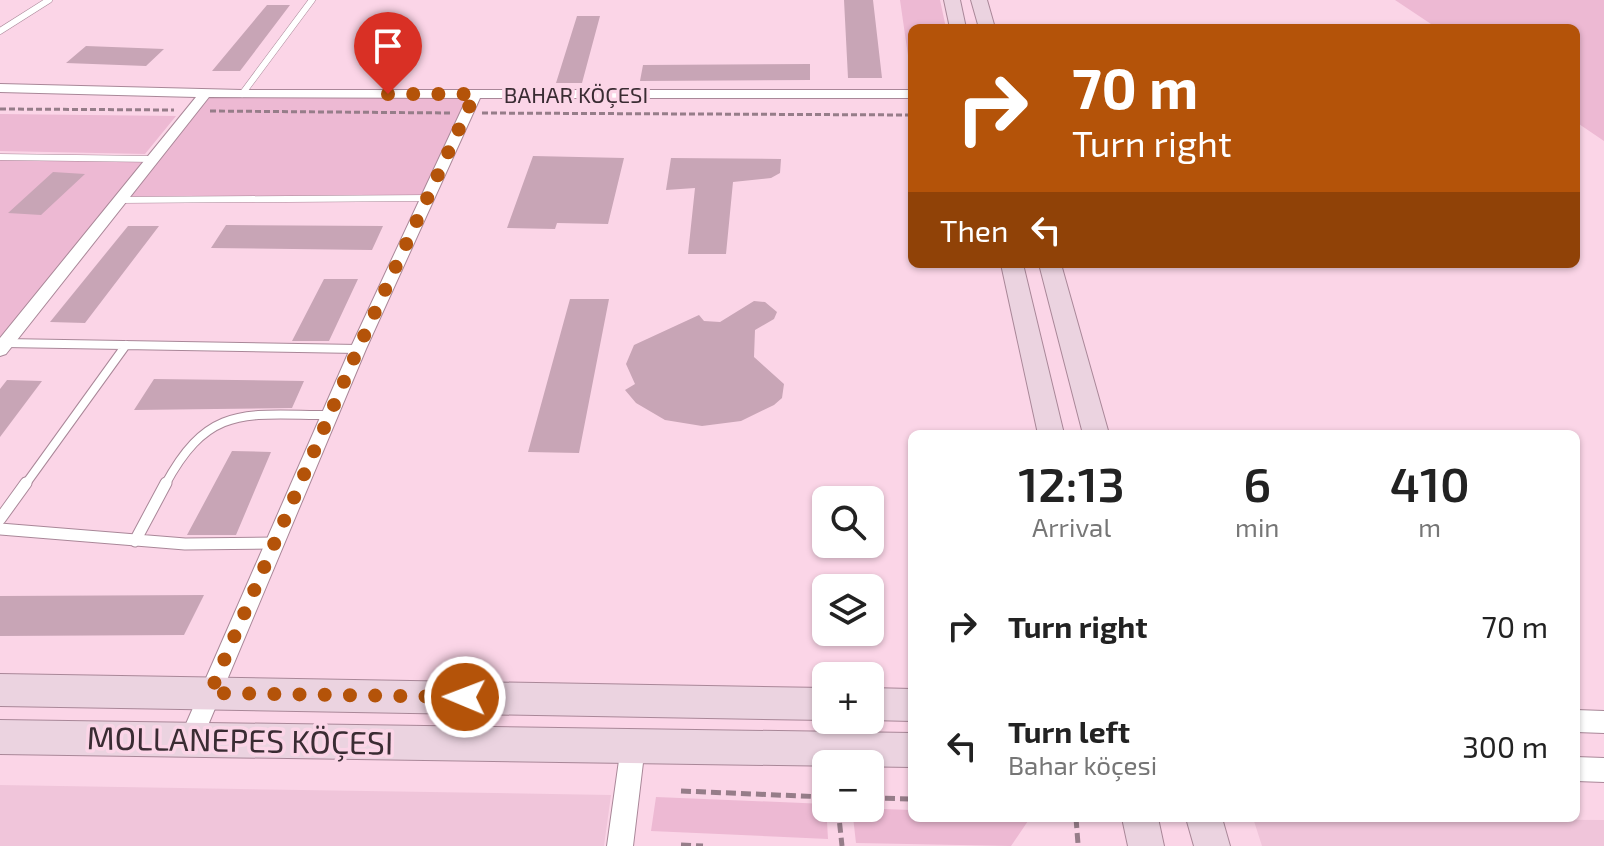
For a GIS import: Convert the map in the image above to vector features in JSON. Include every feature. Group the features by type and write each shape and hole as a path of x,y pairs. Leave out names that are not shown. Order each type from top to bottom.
{"street":[{"path":"952,0 957,24"},
{"path":"979,0 986,24"},
{"name":"BAHAR KÖÇESI","path":"0,88 242,94 908,94"},
{"path":"3,346 206,93"},
{"path":"190,741 358,349 475,94"},
{"path":"1013,268 1050,430"},
{"path":"1051,268 1095,430"},
{"name":"MOLLANEPES KÖÇESI","path":"0,690 812,704"},
{"path":"884,704 908,705"},
{"path":"1580,721 1604,722"},
{"name":"MOLLANEPES KÖÇESI","path":"0,737 908,750"},
{"path":"620,846 633,746"},
{"path":"1580,769 1604,770"},
{"path":"1141,822 1146,846"},
{"path":"1205,822 1212,846"}],"lane":[{"path":"0,31 49,0"},
{"path":"242,94 312,0"},
{"path":"0,157 153,159"},
{"path":"120,200 428,198"},
{"path":"0,519 126,345"},
{"path":"3,346 358,349"},
{"path":"135,541 188,448 200,434 216,424 250,417 329,415"},
{"path":"0,529 135,541 275,543"}],"path":[{"path":"681,791 812,796"},
{"path":"884,798 908,799"},
{"path":"839,822 842,846"},
{"path":"1076,822 1078,844"},
{"path":"681,845 703,846"}],"shaded area":[{"path":"900,0 940,0 945,24 908,24 908,55"},
{"path":"1395,0 1604,0 1604,141 1580,125 1580,24 1431,24"},
{"path":"208,98 466,98 421,201 127,201"},
{"path":"0,114 176,116 145,154 0,151"},
{"path":"0,157 153,159 0,350"},
{"path":"0,785 611,795 604,846 0,846"},
{"path":"656,797 812,803 812,822 827,822 828,839 651,831"},
{"path":"884,809 908,810 908,822 1027,822 1011,846 856,843 854,822 884,822"},
{"path":"1604,820 1604,846 1262,846 1254,822"}],"building":[{"path":"844,0 873,0 882,78 848,78"},
{"path":"267,5 290,5 240,71 212,71"},
{"path":"577,16 600,16 582,83 556,83"},
{"path":"86,46 164,49 146,66 66,63"},
{"path":"810,64 810,80 640,81 643,65"},
{"path":"533,156 624,158 608,224 557,223 555,229 507,228"},
{"path":"671,158 781,159 780,173 771,178 733,182 726,254 688,254 695,188 666,190"},
{"path":"53,172 85,174 41,215 8,213"},
{"path":"226,225 383,226 372,250 211,248"},
{"path":"128,226 159,226 85,323 50,322"},
{"path":"324,279 358,279 329,341 292,341"},
{"path":"570,299 609,299 579,453 528,452"},
{"path":"754,301 765,302 777,312 774,319 755,330 754,357 784,384 782,398 774,405 741,421 702,426 665,420 636,403 625,390 635,384 626,364 634,345 699,315 704,321 720,322"},
{"path":"154,379 304,381 292,408 134,410"},
{"path":"7,380 42,381 0,437 0,389"},
{"path":"232,451 271,452 236,535 187,535"},
{"path":"204,595 184,635 0,636 0,596"}],"route":[{"path":"388,94 475,94 358,349 210,693 465,697"}]}
